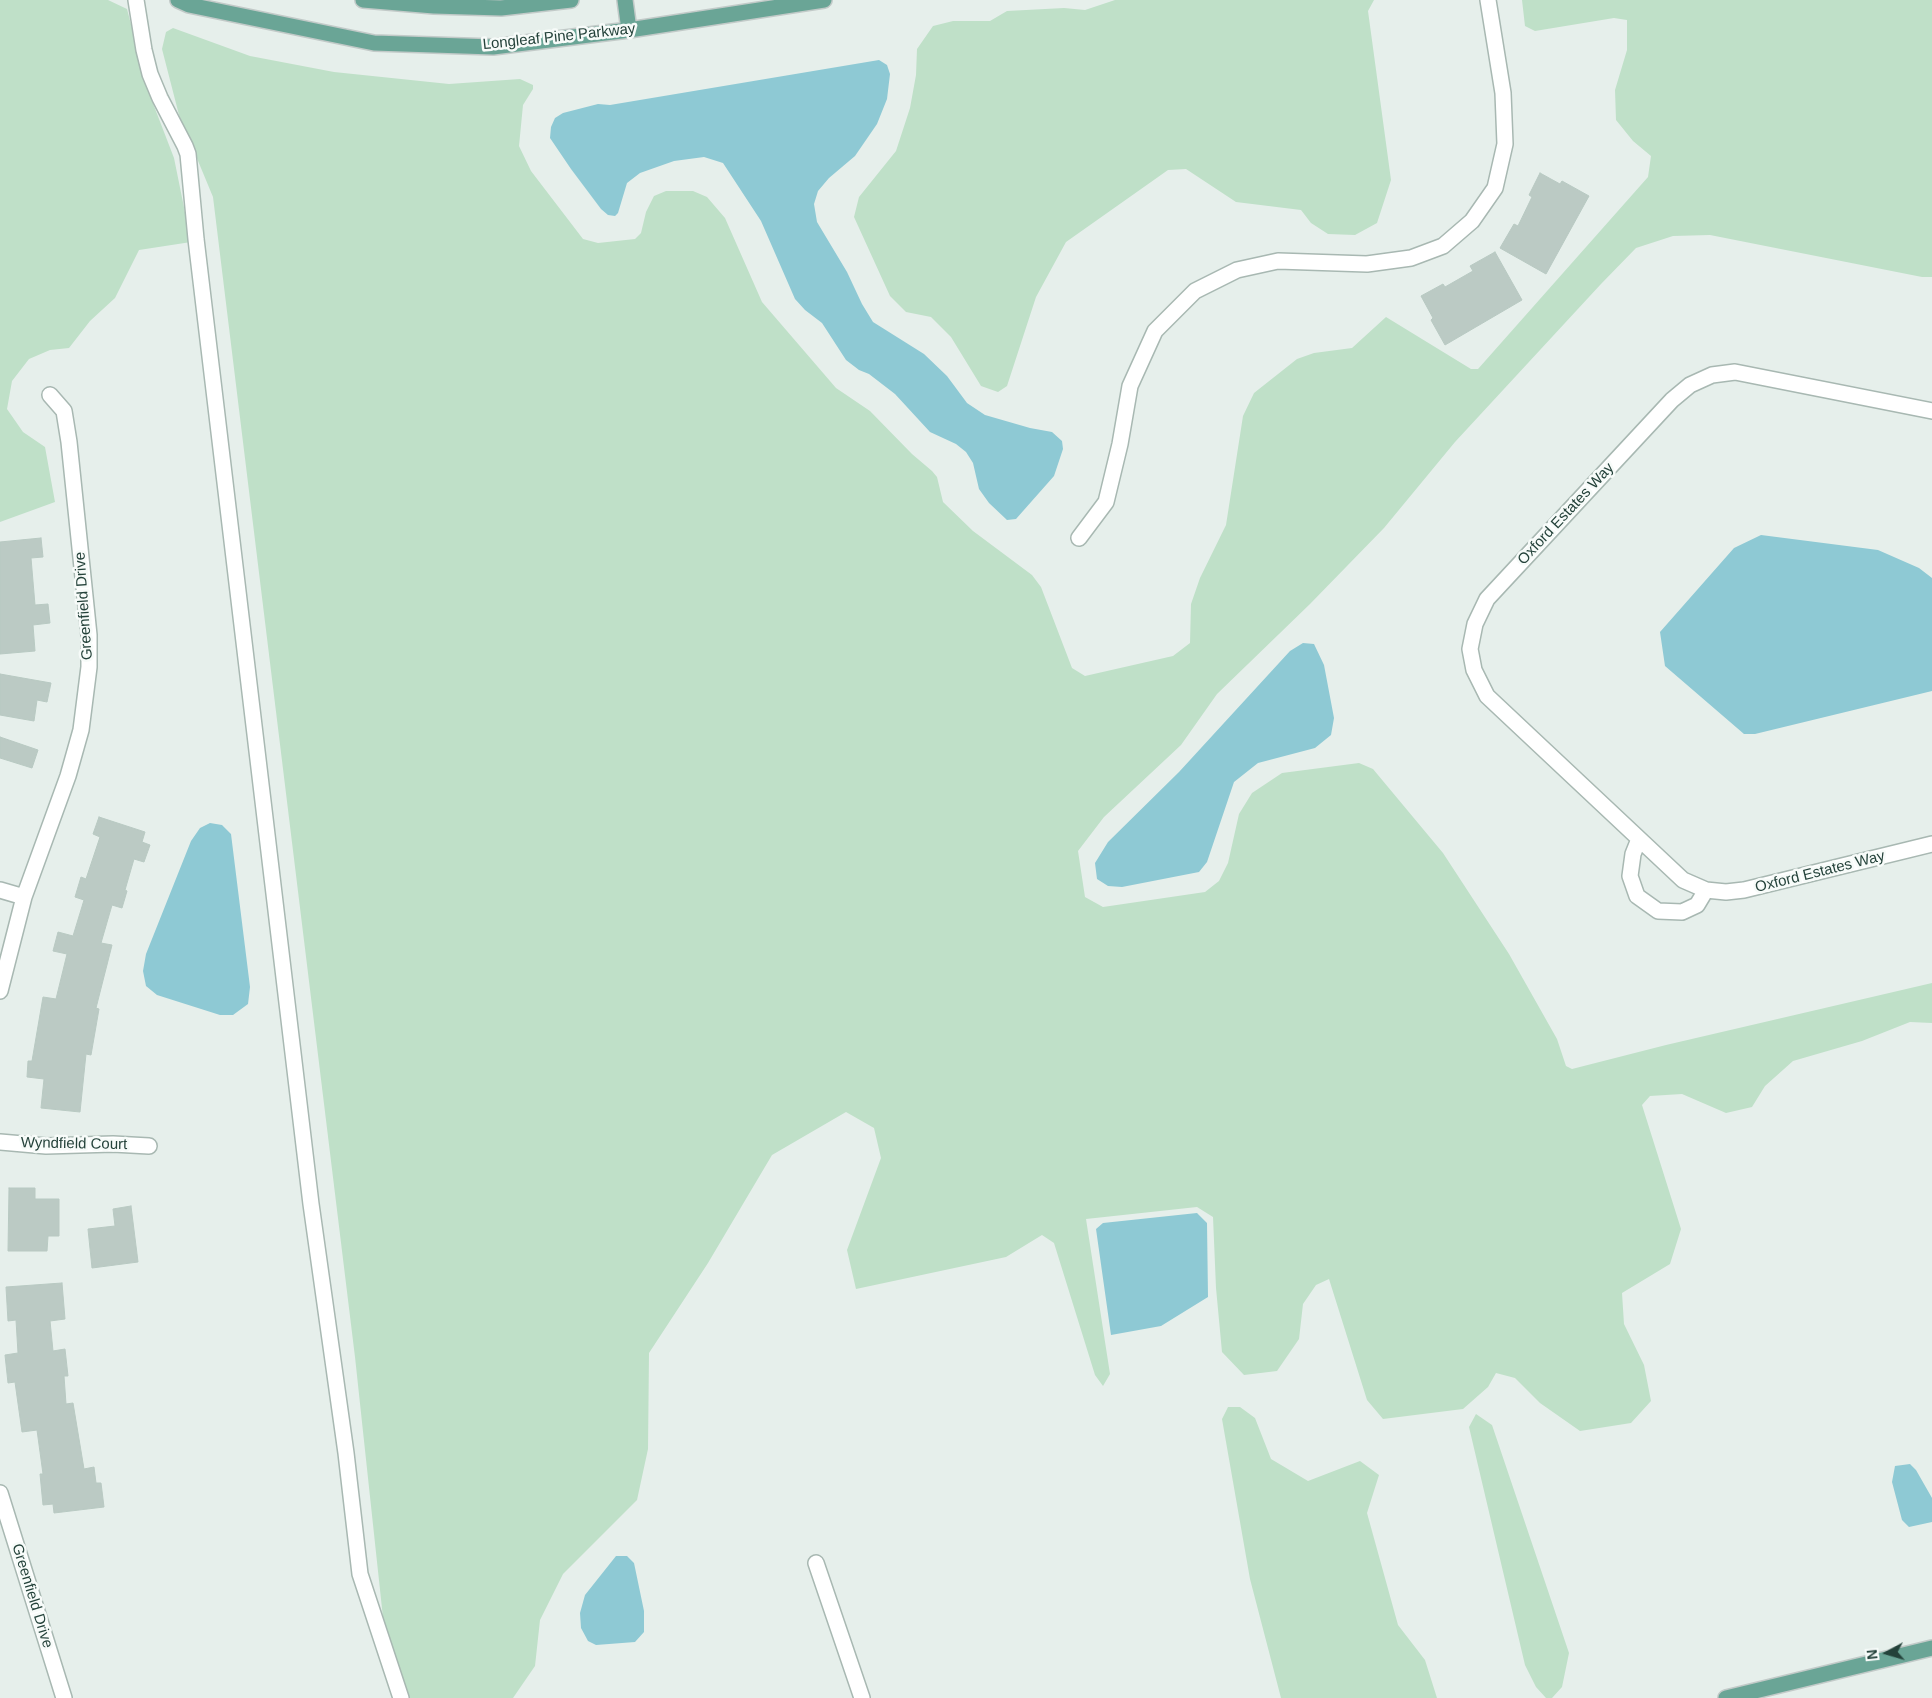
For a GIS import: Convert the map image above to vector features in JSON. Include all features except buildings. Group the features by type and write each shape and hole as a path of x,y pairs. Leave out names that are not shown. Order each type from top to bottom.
{"main road":[{"name":"Longleaf Pine Parkway","path":"178,0 189,5 374,43 493,47 629,30 824,0"},
{"path":"362,0 434,6 501,8 571,0"},
{"path":"625,0 629,30"},
{"path":"1726,1698 1932,1648"}],"street":[{"path":"136,0 150,74 188,154 197,249 311,1204 346,1453 360,1574 401,1698"},
{"path":"1079,538 1106,502 1120,444 1130,386 1155,331 1194,291 1237,270 1278,261 1367,264 1411,258 1443,246 1472,221 1495,188 1505,144 1502,93 1488,0"},
{"name":"Oxford Estates Way","path":"1932,411 1734,372 1712,375 1690,385 1672,400 1487,599 1475,624 1470,649 1474,670 1488,696 1683,880 1706,890 1726,892 1744,890 1932,844"},
{"name":"Greenfield Drive","path":"0,991 24,897 71,767 81,730 89,667 89,635 69,442 64,411 50,395"},
{"path":"1638,839 1633,854 1630,876 1637,896 1658,911 1682,912 1697,905 1706,890"},
{"path":"0,890 24,897"},
{"name":"Wyndfield Court","path":"0,1142 46,1146 113,1144 149,1146"},
{"name":"Greenfield Drive","path":"0,1493 64,1698"},
{"path":"816,1563 862,1698"}],"green space":[{"path":"0,0 108,0 127,9 149,93 174,158 191,242 139,250 115,298 90,321 69,348 50,350 29,359 12,381 7,409 23,432 45,447 55,502 0,522"},
{"path":"1115,0 1374,0 1368,11 1391,180 1377,223 1355,235 1328,234 1311,223 1301,210 1236,202 1186,169 1168,170 1066,242 1036,297 1007,386 998,392 981,386 951,337 931,317 906,312 890,296 854,217 859,197 896,151 910,108 916,75 917,49 933,26 953,21 990,21 1007,11 1064,8 1085,10"},
{"path":"1522,0 1932,0 1932,277 1922,277 1710,235 1673,236 1636,248 1455,442 1384,528 1310,604 1217,694 1181,745 1104,817 1078,851 1085,897 1103,907 1205,892 1219,881 1228,863 1239,814 1252,793 1282,773 1359,763 1373,769 1443,853 1509,954 1557,1039 1566,1066 1572,1069 1666,1045 1932,983 1932,1023 1910,1022 1862,1041 1793,1061 1765,1086 1752,1107 1726,1113 1682,1094 1650,1096 1642,1105 1681,1229 1670,1264 1622,1293 1624,1324 1644,1365 1651,1401 1631,1423 1580,1431 1540,1403 1515,1378 1496,1373 1488,1387 1463,1409 1383,1419 1367,1400 1329,1279 1316,1285 1303,1304 1299,1339 1277,1371 1244,1375 1222,1352 1216,1288 1213,1217 1197,1207 1086,1219 1110,1374 1103,1386 1095,1375 1054,1243 1042,1235 1006,1257 856,1289 847,1250 881,1158 874,1128 846,1112 772,1155 708,1263 649,1353 648,1449 637,1500 563,1574 540,1620 535,1666 513,1698 401,1698 384,1627 355,1357 213,197 179,115 162,49 166,32 173,28 250,56 334,72 449,84 520,79 533,85 533,89 523,105 519,146 531,171 583,239 598,243 635,239 641,233 646,212 654,196 666,191 693,191 707,197 725,218 762,302 836,388 870,411 912,454 932,471 937,477 943,502 973,531 1032,575 1041,587 1072,668 1085,676 1173,656 1190,643 1191,604 1200,578 1226,525 1243,416 1254,393 1297,359 1314,353 1352,348 1386,317 1471,369 1478,369 1648,177 1651,156 1633,141 1616,120 1615,90 1627,50 1627,20 1614,18 1535,31 1525,26"},
{"path":"1228,1407 1240,1407 1255,1418 1271,1459 1308,1481 1360,1461 1379,1475 1367,1513 1398,1625 1425,1660 1437,1698 1281,1698 1250,1579 1222,1419"},
{"path":"1476,1414 1492,1425 1569,1653 1562,1687 1552,1698 1546,1698 1536,1687 1525,1665 1469,1427"}],"water":[{"path":"879,60 887,65 890,74 887,99 877,124 855,156 829,178 818,191 814,204 817,222 847,272 873,322 924,354 947,376 967,403 985,415 1030,428 1052,432 1062,441 1063,449 1054,476 1016,519 1007,520 989,503 979,489 973,463 966,452 956,444 930,432 895,394 869,374 859,370 846,360 822,323 805,310 795,299 761,221 723,163 704,157 674,161 640,173 627,183 618,213 615,216 608,215 601,209 550,138 551,127 555,118 563,113 598,104 610,105"},
{"path":"1761,535 1878,550 1919,568 1932,578 1932,691 1755,734 1744,734 1665,666 1660,632 1734,548"},
{"path":"1303,643 1314,644 1324,665 1334,718 1331,735 1315,748 1258,763 1234,782 1207,862 1199,872 1122,887 1108,886 1097,879 1095,863 1108,842 1179,772 1290,651"},
{"path":"210,823 222,825 231,834 250,987 248,1004 233,1015 220,1015 157,995 146,986 143,971 146,954 191,841 200,828"},
{"path":"1197,1213 1207,1223 1208,1297 1161,1326 1111,1335 1096,1229 1103,1223"},
{"path":"1910,1464 1916,1470 1932,1498 1932,1522 1909,1527 1902,1520 1892,1482 1895,1466"},
{"path":"616,1556 627,1556 634,1563 644,1611 644,1632 635,1642 596,1645 588,1641 581,1628 580,1613 585,1595"}]}
